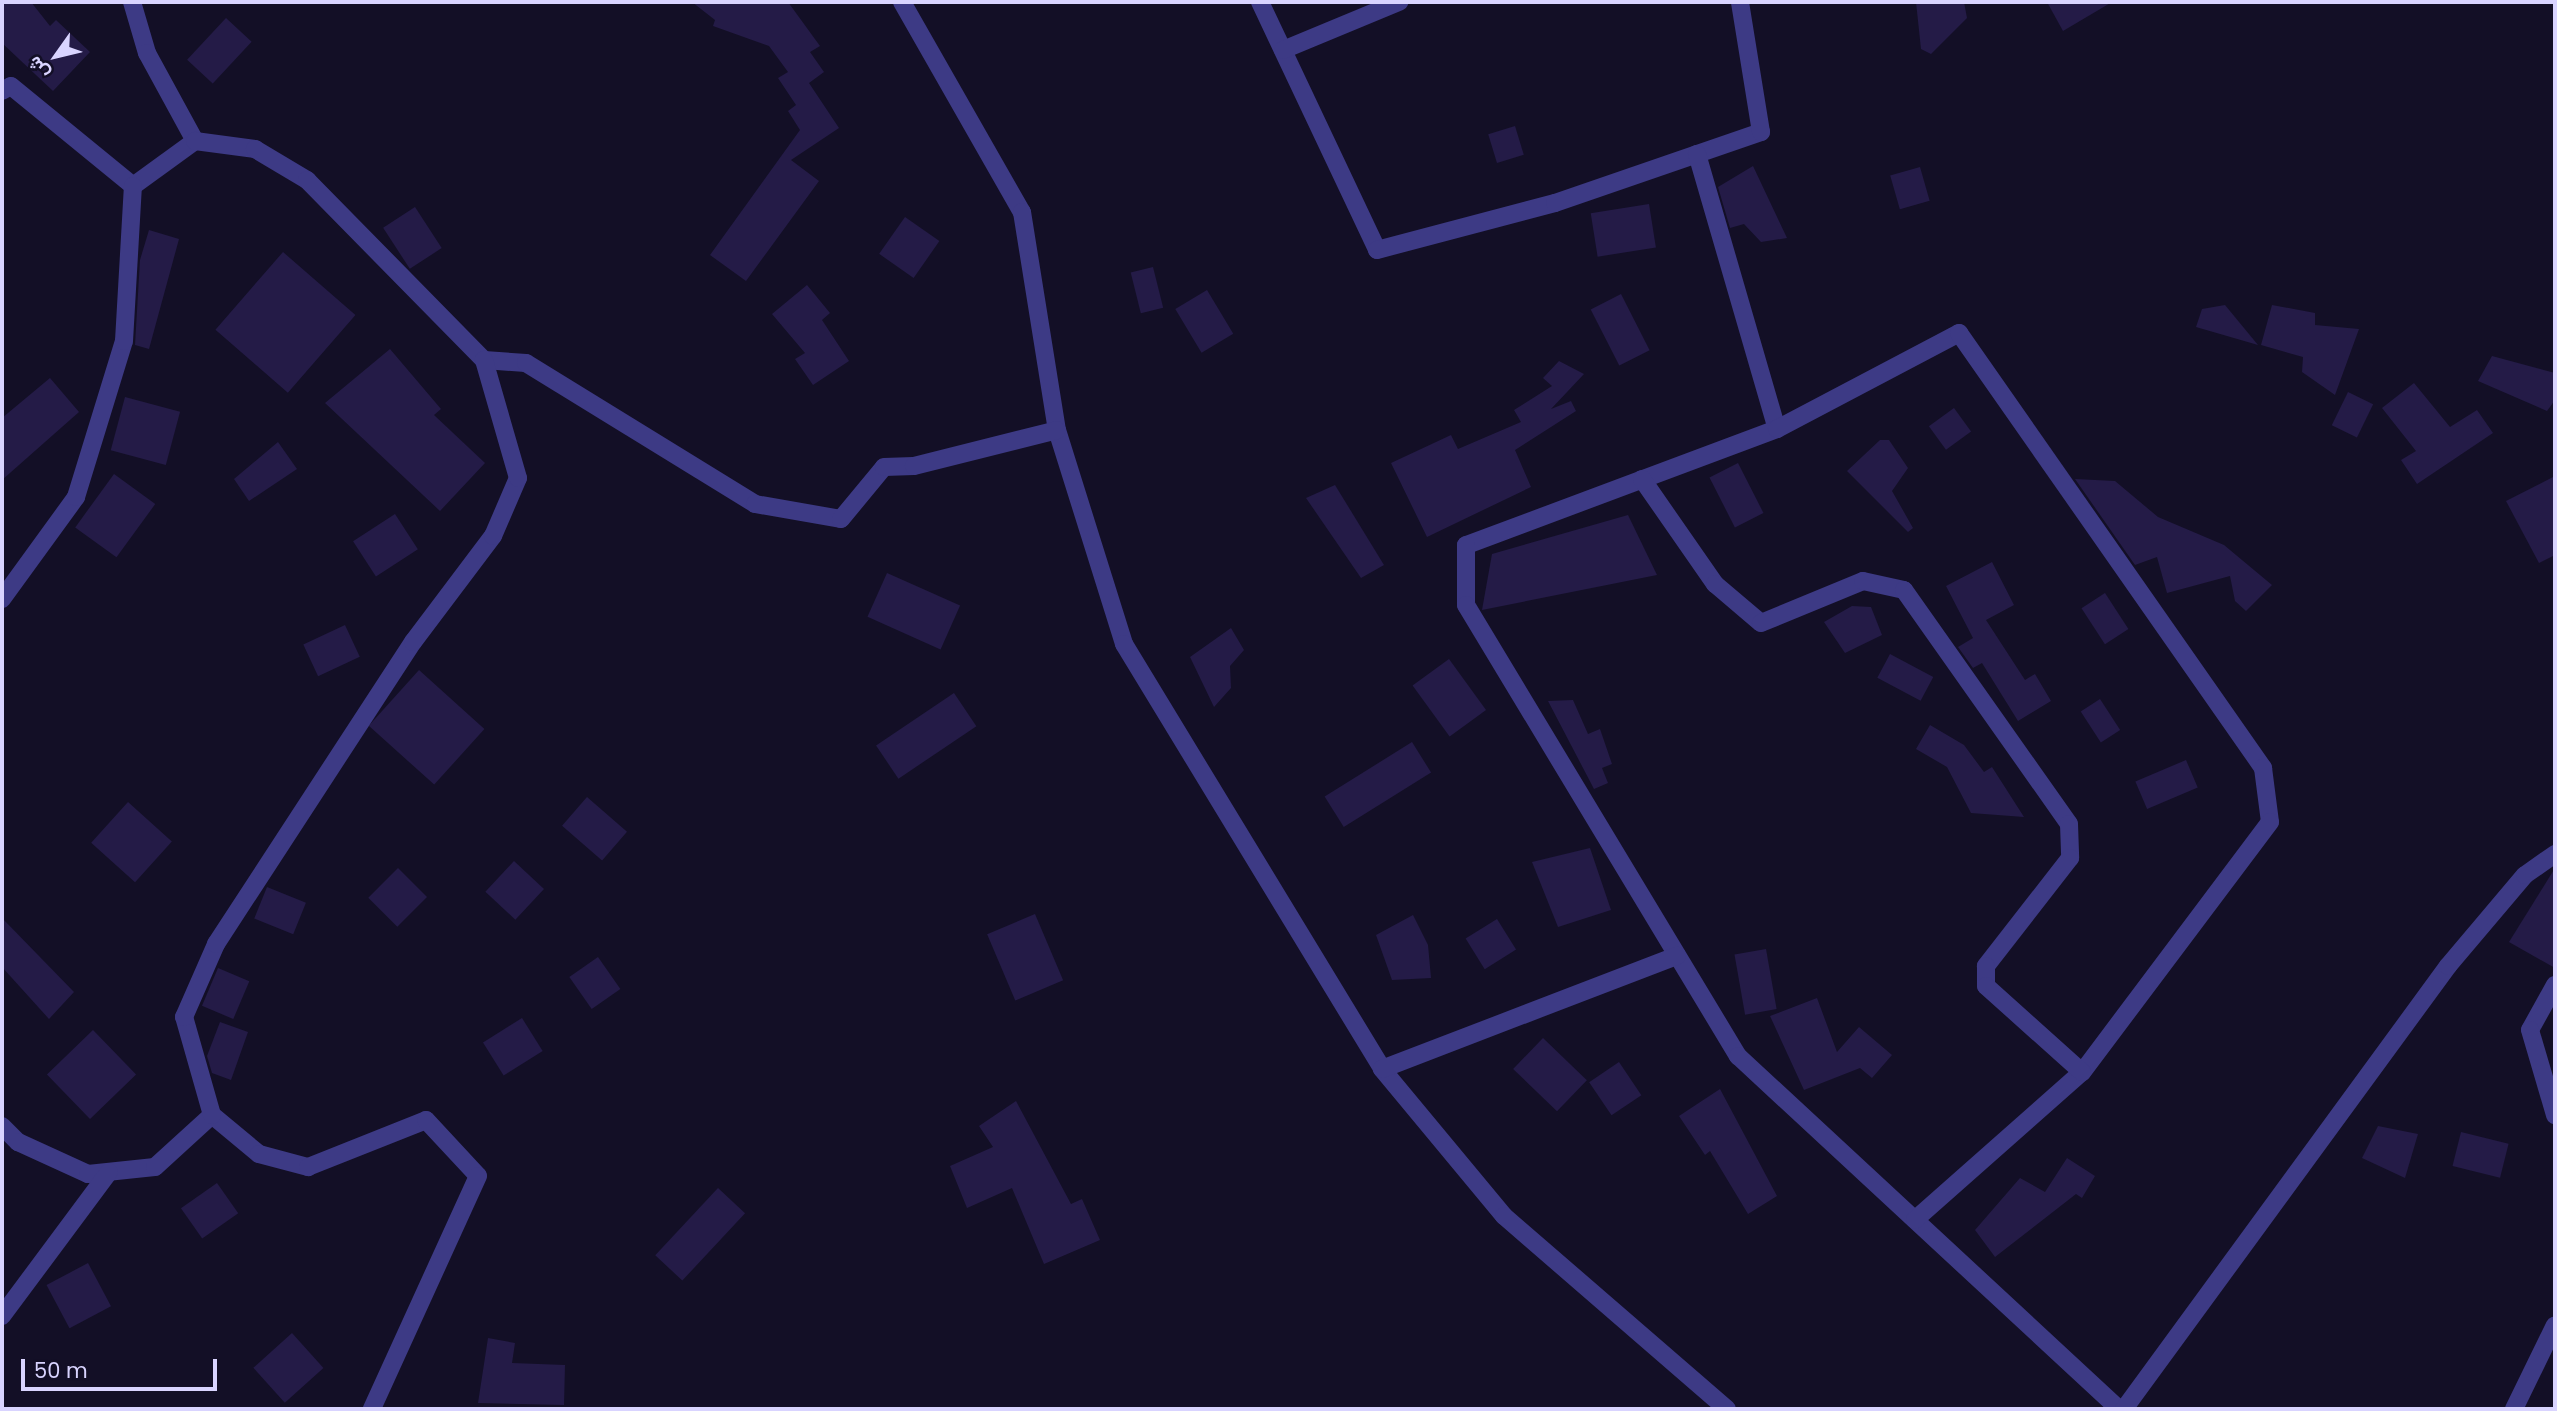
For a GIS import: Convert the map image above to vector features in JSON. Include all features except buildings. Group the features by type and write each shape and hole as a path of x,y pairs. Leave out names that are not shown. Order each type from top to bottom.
{"street":[{"path":"132,2 148,53 195,141"},
{"path":"902,2 1022,212 1057,430 1124,644 1382,1069 1504,1216 1727,1409"},
{"path":"1260,2 1377,250 1555,203 1761,132 1740,2"},
{"path":"1283,50 1399,2"},
{"path":"5,84 133,186"},
{"path":"133,186 195,141 255,149 307,180 484,360 518,478 493,536 413,642 216,944 184,1017 212,1115 260,1154 308,1167 426,1120 478,1176 372,1409"},
{"path":"1697,154 1777,429"},
{"path":"2,599 76,497 124,341 133,186"},
{"path":"1915,1220 2082,1072 2270,822 2263,768 1959,333 1777,429 1466,545 1466,605 1738,1056 1915,1220 2121,1409 2448,966 2525,875 2555,854"},
{"path":"484,360 526,363 755,504 841,519 884,467 914,466 1057,430"},
{"path":"1642,479 1715,584 1762,623 1863,581 1903,590 2069,824 2070,858 1986,966 1986,986 2082,1072"},
{"path":"1382,1069 1677,956"},
{"path":"2555,985 2530,1030 2555,1115"},
{"path":"2,1126 18,1142 88,1174 155,1167 212,1115"},
{"path":"2,1316 109,1172"},
{"path":"2514,1409 2555,1325"}]}
